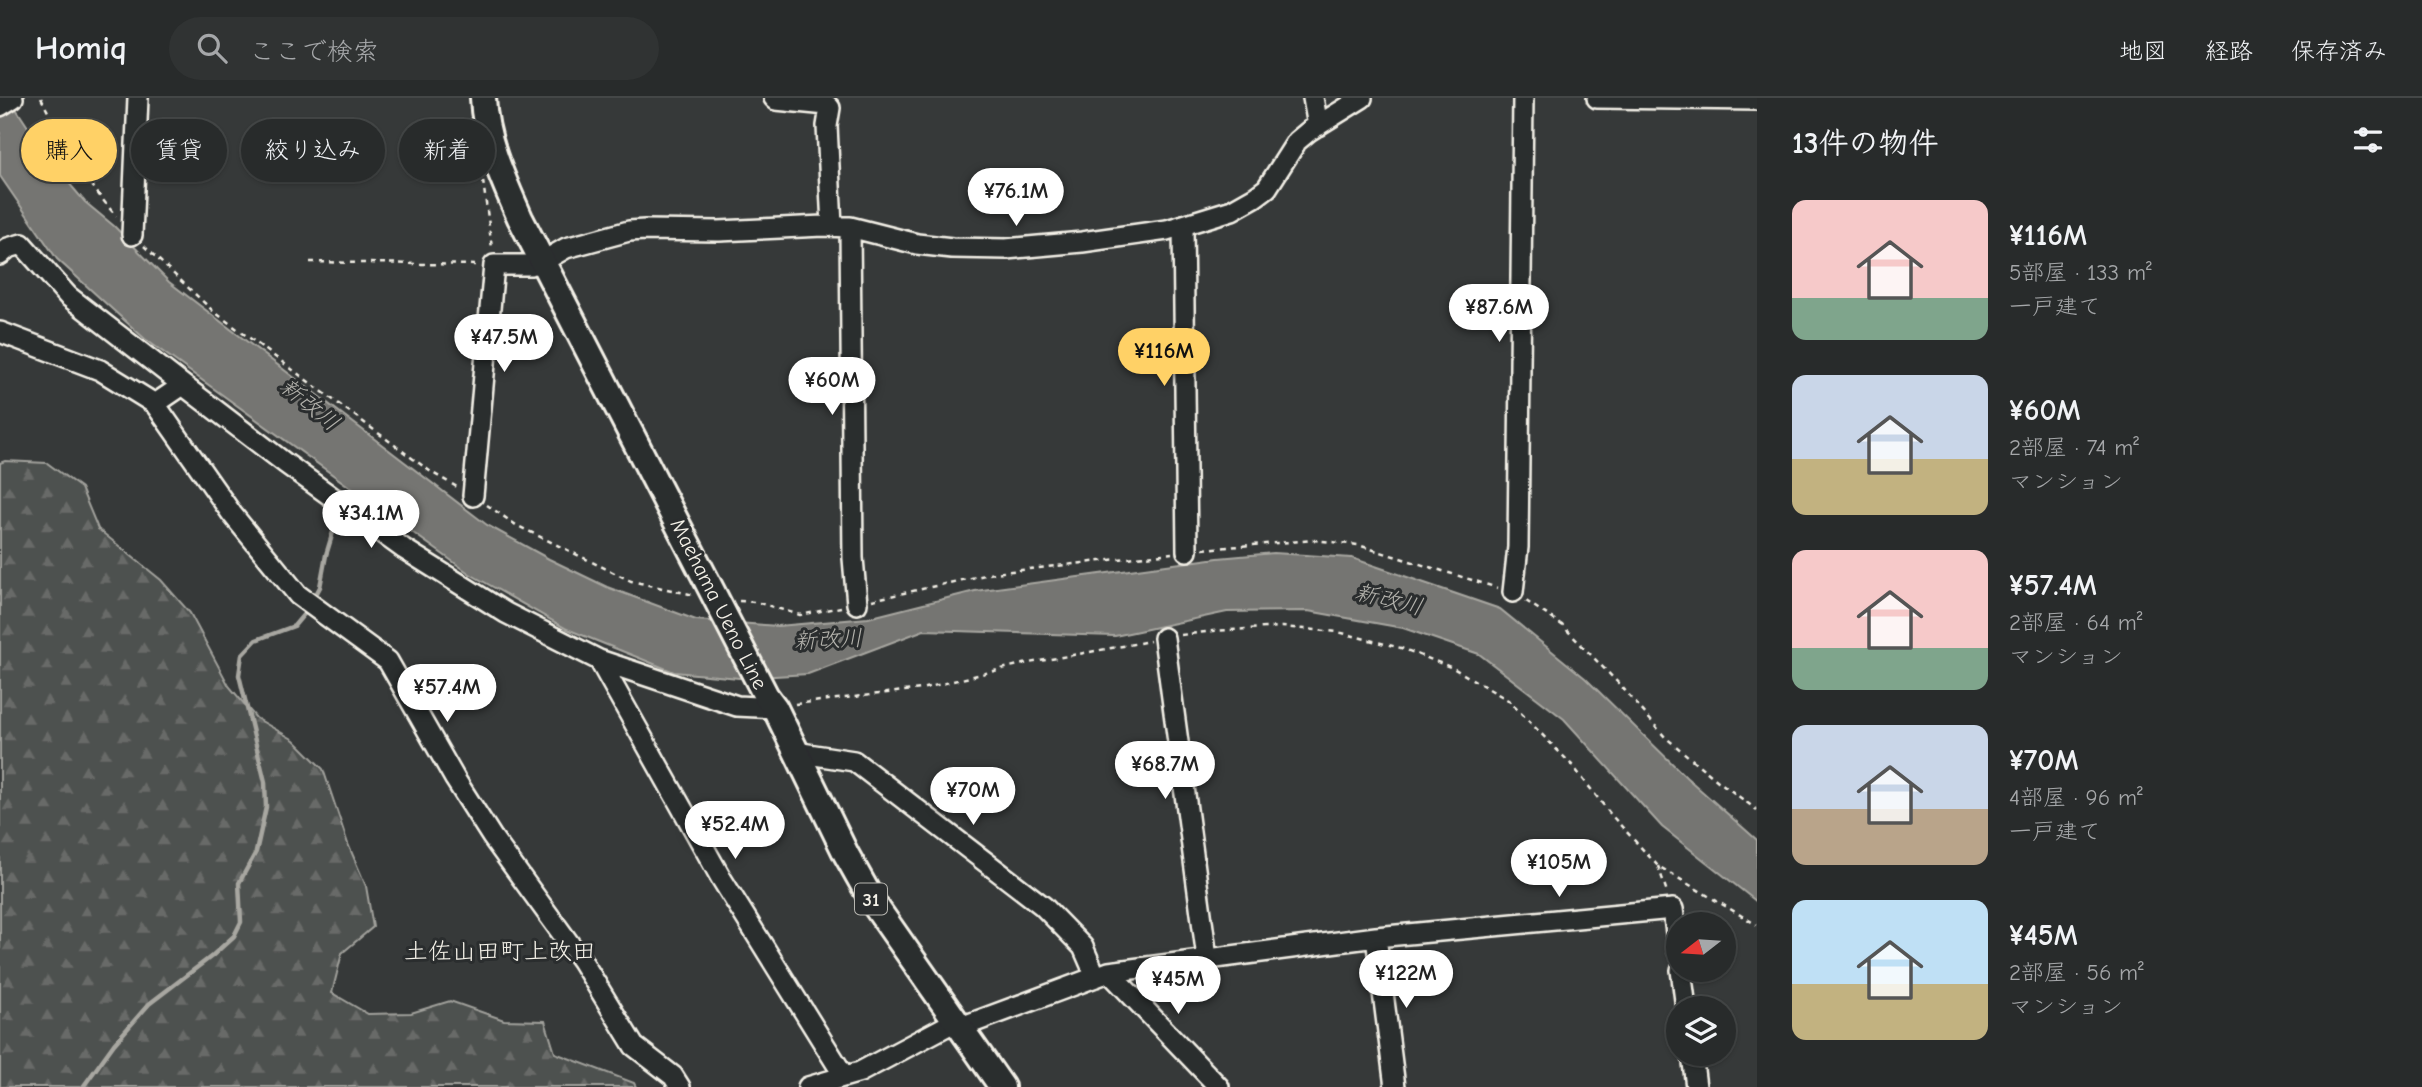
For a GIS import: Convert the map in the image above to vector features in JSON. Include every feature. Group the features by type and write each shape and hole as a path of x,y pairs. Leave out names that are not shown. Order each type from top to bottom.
{"main road":[{"name":"Maehama Ueno Line","path":"483,98 484,119 496,162 542,262 846,854 874,904 1002,1087"}],"street":[{"path":"0,106 13,98"},
{"path":"132,235 138,98"},
{"path":"774,98 827,105 833,103"},
{"path":"1313,98 1318,126"},
{"path":"473,496 494,265 530,265 542,262 566,248 637,230 719,231 841,227 917,244 1006,249 1167,230 1232,210 1255,197 1267,188 1297,141 1362,98"},
{"path":"1513,592 1518,547 1523,98"},
{"path":"1597,98 1757,100"},
{"path":"833,103 827,126 841,227 857,604"},
{"path":"1183,225 1187,551"},
{"path":"0,256 8,248 22,244 68,296 285,463 404,549 506,613 599,660 737,706 770,702"},
{"path":"0,332 100,370 155,404 232,514 298,595 388,661 455,779 582,961 634,1046 673,1076 680,1087"},
{"path":"155,404 183,385"},
{"path":"1164,638 1207,958"},
{"path":"599,660 721,878 857,1078"},
{"path":"795,752 854,761 1043,906 1083,947 1103,975 1219,1087"},
{"path":"808,1087 857,1078 958,1024 1103,975 1207,958 1376,937 1673,909 1673,912"},
{"path":"1376,937 1395,1087"},
{"path":"1693,1066 1696,1087"}],"path":[{"path":"310,262 494,265 484,182"},
{"path":"770,702 921,689 1018,665 1213,631 1282,627 1338,632 1401,648 1453,668 1508,700 1572,765 1612,816 1658,866 1757,925"},
{"path":"1658,866 1673,909"}],"green space":[{"path":"0,463 47,463 81,488 98,529 161,580 190,613 229,686 256,718 294,740 323,769 348,844 366,886 373,927 342,953 332,993 368,1014 411,1013 450,1001 504,1020 545,1021 555,1053 634,1083 636,1087 0,1087"}],"water":[{"name":"新改川","path":"0,98 9,98 23,119 21,182 68,182 85,202 114,226 169,282 487,525 607,587 696,620 778,626 868,618 975,591 1218,558 1274,553 1352,558 1500,609 1585,678 1687,778 1757,840 1757,902 1662,827 1564,719 1479,654 1403,628 1308,611 1227,612 1115,636 924,630 808,674 739,678 674,672 567,629 470,574 145,339 57,259 0,176"}],"waterway":[{"path":"313,600 320,587 326,555 340,509"},
{"path":"83,1087 114,1044 149,1004 212,956 234,936 241,922 239,883 256,852 266,807 265,782 239,675 242,655 256,640 294,626 309,608"}],"district":[{"name":"土佐山田町上改田","path":"500,951"}]}
